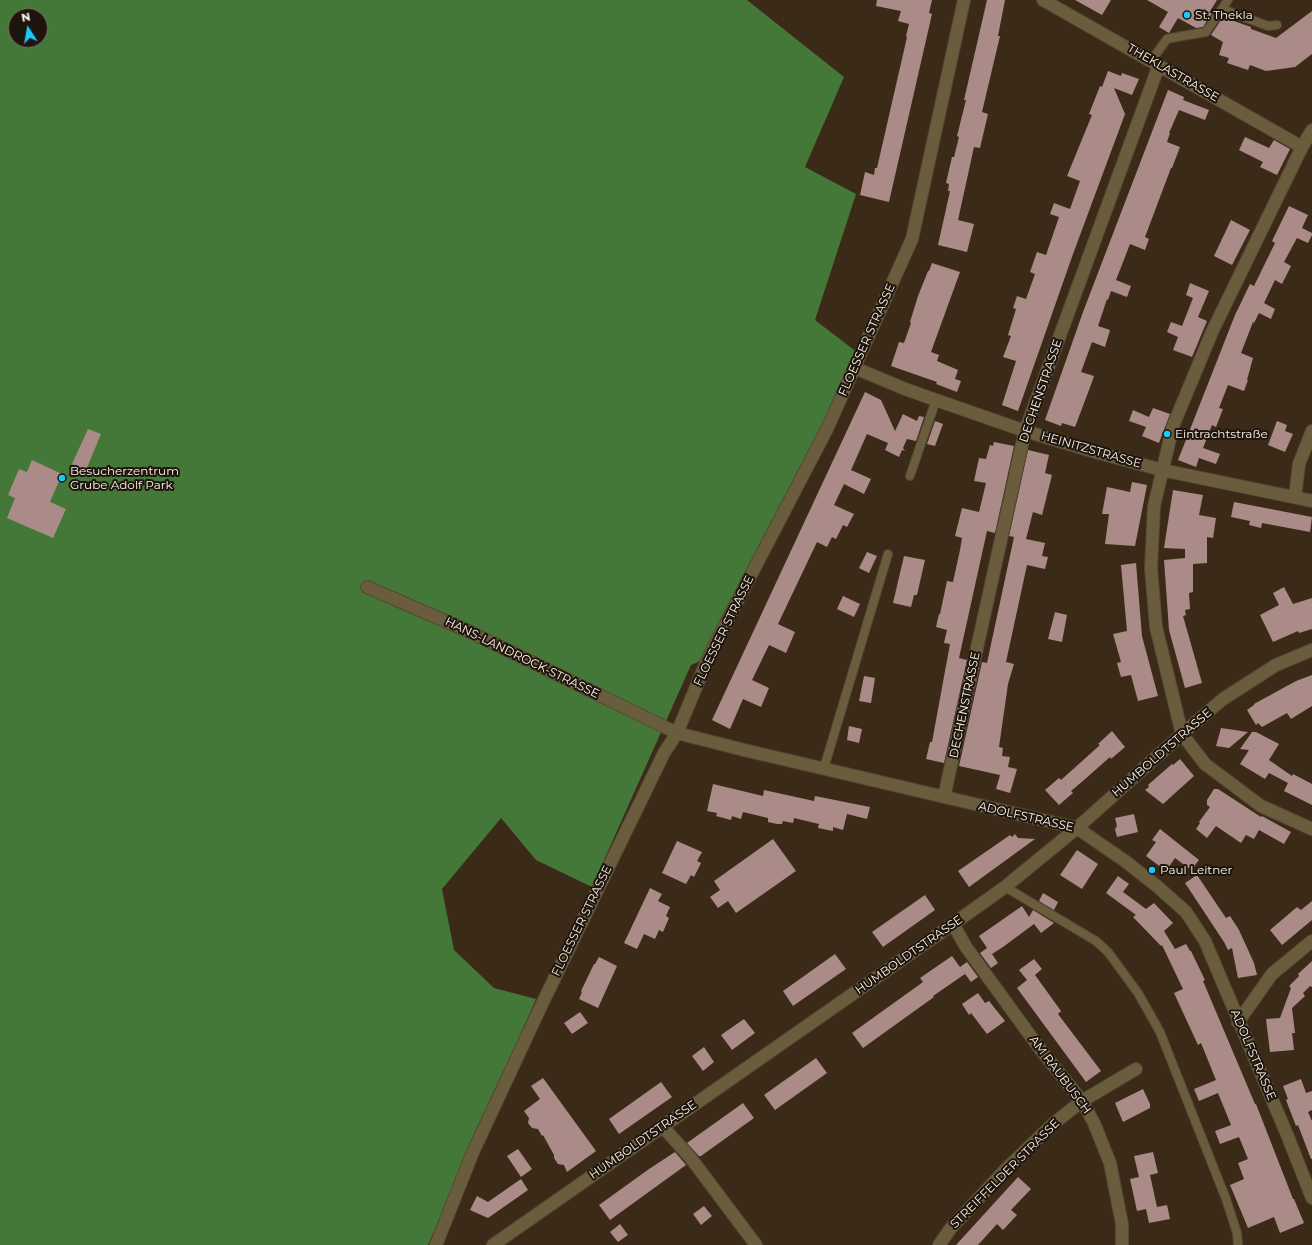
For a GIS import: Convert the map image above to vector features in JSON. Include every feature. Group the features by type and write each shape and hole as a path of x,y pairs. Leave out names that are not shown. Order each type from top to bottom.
{"street":[{"name":"FLOESSER STRASSE","path":"436,1245 473,1152 542,1004 658,765 677,733 715,644 827,429 912,239 964,0"},
{"name":"THEKLASTRASSE","path":"1043,0 1302,147"},
{"name":"DECHENSTRASSE","path":"944,797 1025,431 1155,63"},
{"path":"1312,130 1302,147 1212,332 1173,426 1154,506 1151,568 1156,628 1182,734 1205,764 1261,806 1312,829"},
{"name":"HEINITZSTRASSE","path":"855,368 904,389 1025,431 1099,453 1162,470 1312,501"},
{"path":"1295,497 1299,464 1312,431"},
{"name":"HANS-LANDROCK-STRASSE","path":"367,587 468,631 677,733"},
{"name":"HUMBOLDTSTRASSE","path":"493,1245 1005,887 1077,828 1223,699 1276,665 1312,650"},
{"name":"ADOLFSTRASSE","path":"677,733 1077,828 1125,861 1158,887 1186,912 1205,941 1288,1137 1312,1198"},
{"name":"AM RAUBUSCH","path":"953,924 966,947 1040,1049 1082,1101 1094,1123 1110,1163 1122,1224 1122,1245"},
{"path":"1238,1022 1272,974 1312,941"},
{"name":"STREIFFELDER STRASSE","path":"939,1245 951,1228 1006,1169 1053,1124 1082,1101 1136,1069"},
{"path":"662,1126 690,1157 756,1245"}],"lane":[{"path":"1155,63 1167,40 1206,32 1228,0"},
{"path":"1222,9 1268,26 1277,25"},
{"path":"910,476 936,400"},
{"path":"824,768 888,554"},
{"path":"1005,887 1096,941 1108,952 1138,993 1163,1039 1226,1199 1237,1233 1238,1245"}],"green space":[{"path":"0,0 747,0 844,77 805,167 856,194 815,320 858,353 710,657 691,665 592,887 536,860 501,818 442,889 454,950 494,988 536,999 428,1245 0,1245"}],"building":[{"path":"877,0 932,0 929,13 932,14 889,202 860,195 865,172 874,175 875,168 877,168 909,24 898,21 901,11 876,6"},
{"path":"987,0 1005,0 998,36 1000,36 982,112 988,114 980,148 974,147 958,220 974,224 967,252 938,245 950,191 948,191 949,184 946,183 952,157 954,157 959,137 957,136 966,100 964,100"},
{"path":"1075,0 1111,0 1102,15"},
{"name":"St. Thekla","path":"1147,0 1217,0 1209,13 1212,13 1203,27 1196,28 1178,18 1169,33 1159,27 1168,12"},
{"path":"1312,11 1312,54 1295,67 1266,71 1250,65 1248,70 1227,63 1229,58 1219,55 1223,42 1211,35 1223,17 1276,38"},
{"path":"1108,71 1121,76 1122,73 1139,79 1132,95 1114,88 1125,114 1073,254 1018,411 1002,405 1016,361 1003,357 1011,336 1008,335 1016,309 1013,308 1017,296 1026,299 1035,274 1030,272 1037,252 1046,255 1059,217 1050,214 1054,203 1070,209 1080,181 1067,176 1092,115 1089,114 1100,86 1102,87"},
{"path":"1168,90 1184,97 1183,100 1209,110 1205,120 1179,110 1169,133 1167,142 1180,147 1145,237 1149,239 1145,250 1130,244 1116,280 1131,286 1127,297 1111,291 1098,326 1110,330 1105,347 1092,342 1081,372 1094,376 1092,382 1075,427 1062,423 1061,426 1045,420 1083,312"},
{"path":"1245,137 1269,148 1274,140 1290,149 1277,175 1260,167 1263,162 1239,150"},
{"path":"1289,206 1308,215 1302,228 1312,233 1312,235 1308,243 1297,238 1284,262 1291,266 1282,284 1275,280 1264,303 1275,309 1271,319 1259,313 1254,323 1253,322 1241,353 1253,358 1244,391 1228,385 1219,408 1223,409 1216,427 1212,425 1203,448 1220,454 1216,464 1199,458 1196,467 1178,460 1235,315 1250,284 1254,286 1275,243 1272,241"},
{"path":"1231,220 1250,230 1232,265 1214,256"},
{"path":"932,263 960,272 931,352 939,355 937,361 958,370 955,379 961,381 957,392 936,384 937,382 891,366 899,342 904,343 918,296"},
{"path":"1190,283 1209,291 1198,317 1207,321 1192,357 1173,350 1178,337 1167,332 1171,322 1182,326 1193,298 1186,295"},
{"path":"865,392 881,400 895,431 903,414 917,421 919,416 924,417 916,441 907,439 903,448 905,451 902,450 899,457 885,450 888,443 867,434 851,470 871,479 864,494 844,484 834,505 854,514 847,527 843,525 836,539 832,537 827,547 817,542 778,624 795,632 786,653 769,645 752,680 769,688 761,707 743,699 730,729 712,720"},
{"path":"1153,408 1170,414 1159,443 1142,436 1146,427 1129,421 1133,410 1149,417"},
{"path":"935,421 943,424 935,446 927,444"},
{"path":"1277,421 1287,425 1285,431 1293,434 1285,452 1268,445"},
{"path":"88,429 101,434 86,470 72,464"},
{"path":"994,442 1014,446 995,533 987,531 959,658 967,660 944,763 926,759 930,742 932,742 950,644 944,643 947,630 936,627 947,581 953,582 960,550 962,538 955,536 962,508 979,512 986,483 974,481 979,458 986,459 990,445 993,446"},
{"path":"1028,450 1049,455 1045,473 1052,475 1042,515 1033,512 1026,539 1045,543 1042,556 1048,557 1045,569 1027,565 1006,662 1014,664 1008,684 999,747 1003,748 1002,756 1010,757 1008,767 1017,769 1010,793 996,789 1000,775 959,766 982,662 987,663 1014,537 1009,536"},
{"path":"32,460 62,474 50,502 66,509 53,538 7,518 15,498 8,495 19,469 27,472"},
{"path":"1132,482 1147,485 1135,546 1105,544 1109,514 1102,514 1107,487 1130,492"},
{"path":"1173,490 1203,495 1199,515 1216,518 1213,538 1207,537 1207,563 1193,564 1193,592 1189,593 1190,609 1185,610 1186,615 1183,616 1202,683 1185,688 1169,630 1164,560 1185,558 1185,549 1164,548"},
{"path":"1234,502 1312,517 1310,532 1262,523 1261,528 1249,525 1250,521 1231,517"},
{"path":"867,552 877,556 869,573 859,568"},
{"path":"904,556 925,560 917,595 914,595 911,607 893,603"},
{"path":"1136,563 1142,636 1158,696 1138,701 1131,675 1121,677 1117,663 1121,662 1113,634 1127,631 1121,565"},
{"path":"1284,587 1293,604 1312,598 1312,629 1299,633 1298,631 1273,642 1260,615 1279,605 1273,593"},
{"path":"843,596 860,604 854,617 837,609"},
{"path":"1055,612 1067,615 1062,642 1048,639"},
{"path":"1312,675 1312,706 1291,719 1287,713 1262,727 1258,723 1256,725 1247,710 1254,704 1296,681"},
{"path":"864,676 875,678 871,703 859,701"},
{"path":"849,726 862,729 859,743 847,740"},
{"path":"1221,728 1248,732 1229,748 1216,746"},
{"path":"1112,731 1125,747 1111,759 1110,757 1071,791 1073,793 1059,805 1045,790 1059,778 1061,780 1100,745 1098,744"},
{"path":"1252,732 1256,732 1279,744 1269,760 1292,776 1293,774 1312,784 1312,805 1284,791 1288,783 1269,773 1265,779 1240,764 1249,750 1240,749"},
{"path":"1180,759 1194,776 1163,804 1145,790 1149,787 1148,785"},
{"path":"713,784 763,796 764,790 814,801 815,796 870,807 867,819 847,814 843,830 833,827 833,831 818,828 819,824 794,818 793,823 783,821 782,824 777,824 768,822 768,818 743,812 741,819 732,816 731,820 716,816 717,813 707,811"},
{"path":"1214,789 1218,789 1261,817 1262,816 1291,832 1284,844 1259,830 1254,839 1246,835 1241,843 1216,826 1207,838 1196,829 1200,823 1199,822 1210,807 1207,805 1207,800"},
{"path":"1134,814 1138,832 1117,837 1115,818"},
{"path":"1160,829 1199,860 1191,870 1175,858 1166,871 1146,856 1156,842 1152,840"},
{"path":"1015,834 1018,838 1035,839 969,887 958,871 1010,835 1012,837"},
{"path":"773,839 796,871 736,913 728,901 718,908 710,897 720,890 714,881"},
{"path":"677,841 702,852 697,861 701,863 694,877 691,875 686,884 662,873"},
{"path":"1077,850 1098,864 1082,889 1060,875"},
{"path":"1197,875 1226,918 1230,916 1239,930 1254,963 1257,975 1238,978 1232,948 1228,950 1185,883"},
{"path":"1118,876 1129,884 1123,892 1146,909 1154,903 1173,923 1164,931 1175,949 1186,944 1191,951 1205,980 1203,981 1256,1104 1293,1199 1304,1223 1280,1233 1274,1217 1248,1228 1230,1185 1244,1179 1238,1163 1248,1159 1239,1137 1220,1144 1215,1131 1231,1125 1218,1093 1199,1101 1194,1089 1216,1080 1201,1043 1198,1045 1174,993 1183,989 1162,945 1161,946 1133,917 1136,915 1106,893"},
{"path":"650,888 662,894 658,901 670,907 666,916 669,918 663,932 659,930 655,939 644,934 637,949 624,943"},
{"path":"1043,893 1058,902 1054,910 1039,901"},
{"path":"925,895 935,910 883,947 872,932"},
{"path":"1312,901 1312,920 1282,945 1270,930 1297,907 1301,910"},
{"path":"1022,906 1029,917 1033,910 1054,923 1041,933 1034,924 992,954 998,963 991,968 980,953 987,948 979,936"},
{"path":"835,954 846,969 793,1006 783,991"},
{"path":"952,956 965,974 863,1048 852,1033 923,982 920,978"},
{"path":"599,957 617,966 598,1008 579,999 582,992 581,991"},
{"path":"1034,959 1042,969 1035,975 1061,1011 1058,1014 1101,1071 1086,1082 1017,988 1027,980 1019,970"},
{"path":"1312,961 1312,987 1310,986 1303,993 1305,996 1292,1008 1295,1033 1292,1033 1294,1050 1270,1052 1266,1019 1280,1018 1291,988 1289,986 1299,976 1298,974"},
{"path":"967,962 978,977 971,982 960,967"},
{"path":"978,993 985,1003 989,1001 1005,1021 987,1034 971,1013 969,1015 962,1004"},
{"path":"580,1012 588,1023 572,1034 564,1023"},
{"path":"744,1019 755,1033 732,1050 721,1035"},
{"path":"704,1047 714,1062 703,1071 692,1056"},
{"path":"816,1058 827,1073 775,1110 764,1095"},
{"path":"543,1078 596,1151 567,1172 564,1165 558,1164 554,1158 554,1155 543,1135 542,1136 538,1129 532,1128 528,1123 529,1118 524,1111 540,1099 531,1086"},
{"path":"1301,1079 1306,1093 1312,1091 1312,1110 1308,1112 1312,1121 1312,1159 1298,1125 1296,1126 1286,1100 1288,1099 1283,1086"},
{"path":"661,1082 672,1097 619,1134 609,1119"},
{"path":"1143,1089 1150,1104 1150,1108 1123,1122 1115,1103"},
{"path":"743,1103 754,1118 699,1156 687,1143"},
{"path":"518,1149 532,1169 521,1177 507,1156"},
{"path":"675,1152 686,1165 610,1220 599,1205"},
{"path":"1153,1152 1158,1173 1150,1175 1157,1207 1167,1205 1170,1219 1149,1223 1146,1209 1137,1211 1130,1179 1139,1177 1134,1156"},
{"path":"1018,1177 1031,1189 1011,1210 1017,1215 1003,1230 997,1224 978,1245 956,1245"},
{"path":"521,1179 528,1190 488,1218 470,1210 477,1196 488,1202"},
{"path":"704,1206 712,1216 701,1225 693,1214"},
{"path":"620,1224 628,1235 618,1242 610,1232"}],"place":[{"name":"St. Thekla","path":"1187,15"},
{"name":"Eintrachtstraße","path":"1167,434"},
{"name":"Besucherzentrum Grube Adolf Park","path":"62,478"},
{"name":"Paul Leitner","path":"1152,870"}]}
